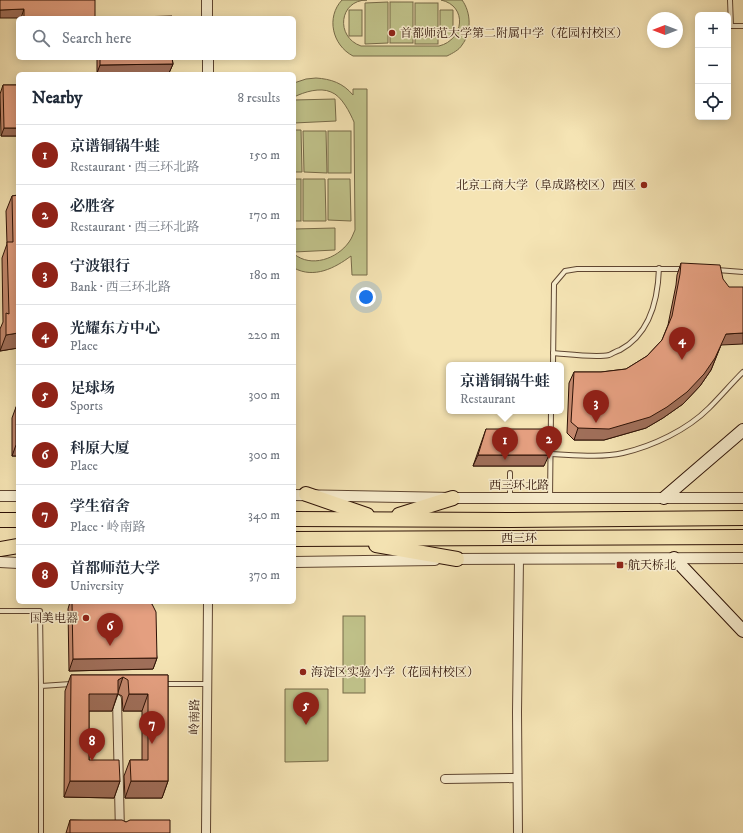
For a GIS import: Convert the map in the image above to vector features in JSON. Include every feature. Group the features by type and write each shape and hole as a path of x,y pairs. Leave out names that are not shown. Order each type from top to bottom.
{"highway":[{"path":"300,494 383,519 453,498"},
{"name":"西三环","path":"296,520 743,518"},
{"name":"西三环","path":"296,539 743,537"},
{"path":"340,538 457,559"},
{"path":"0,540 16,540"},
{"path":"0,549 16,546"}],"main road":[{"path":"664,498 743,430"},
{"path":"674,558 743,631"}],"street":[{"path":"207,0 208,16"},
{"path":"208,60 208,72"},
{"name":"西三环北路","path":"300,494 453,498 743,498"},
{"path":"0,496 16,496"},
{"path":"296,562 457,559 743,558"},
{"path":"518,833 517,712 519,559"},
{"path":"0,562 16,563"},
{"name":"岭南路","path":"206,833 208,604"},
{"path":"117,699 120,833"},
{"path":"445,779 517,778"}],"lane":[{"path":"730,0 731,26 743,26"},
{"path":"553,353 589,356 609,355 628,346 645,328 655,305 659,268"},
{"path":"553,362 554,284 565,271 577,269 688,269"},
{"path":"712,270 743,272"},
{"path":"550,454 591,456 622,453 652,444 678,431 708,409 743,372"},
{"path":"550,498 551,414"},
{"path":"510,473 510,498"},
{"path":"0,611 40,611 41,833"},
{"path":"41,686 56,684 79,684"},
{"path":"162,684 208,684"}],"green space":[{"path":"342,0 367,0 358,2 351,6 346,12 344,20 344,27 347,35 361,46 439,46 447,43 454,37 460,23 456,9 450,3 441,0 462,0 469,16 469,28 462,45 454,53 447,56 353,56 340,45 334,30 334,14"},
{"path":"388,2 388,43 365,44 365,3"},
{"path":"390,2 413,2 413,43 390,43"},
{"path":"415,3 438,3 438,44 415,44"},
{"path":"349,10 362,10 362,36 349,36"},
{"path":"440,10 453,10 453,36 440,37"},
{"path":"306,79 327,79 336,82 345,87 353,95 353,89 367,89 367,275 352,275 351,256 324,271 309,272 296,269 296,255 301,258 316,261 331,257 344,248 355,230 354,122 339,97 331,92 317,90 302,93 296,96 296,82"},
{"path":"335,99 336,121 296,123 296,100"},
{"path":"296,130 301,130 302,172 296,172"},
{"path":"303,131 326,131 327,173 304,172"},
{"path":"328,131 351,131 351,173 328,173"},
{"path":"296,179 301,179 301,221 296,221"},
{"path":"303,179 325,179 326,221 303,221"},
{"path":"328,179 350,179 351,221 328,220"},
{"path":"335,228 335,250 296,252 296,229"},
{"path":"343,616 365,616 365,693 343,693"},
{"path":"285,689 328,689 328,761 285,762"}],"building":[{"path":"0,0 95,0 95,16 24,16 24,9 0,10"},
{"path":"100,60 172,60 173,64 100,65"},
{"path":"3,85 16,85 16,128 4,128"},
{"path":"16,195 16,333 6,335 6,313 9,314 7,242 13,242 12,196"},
{"path":"681,263 720,265 723,279 729,287 743,287 743,333 726,334 715,358 704,374 687,392 667,407 650,417 609,429 578,428 571,422 574,372 601,372 626,369 647,356 662,340 672,316"},
{"path":"486,429 548,429 549,455 478,455"},
{"path":"72,604 152,604 156,612 157,658 73,659"},
{"path":"71,675 168,675 168,781 131,781 130,760 148,760 148,694 129,694 128,680 123,677 118,680 118,694 89,694 89,760 119,760 120,781 70,781"},
{"path":"70,820 122,820 126,822 130,820 170,820 170,833 70,833"}],"place":[{"name":"首都师范大学第二附属中学（花园村校区）","path":"392,33"},
{"name":"北京工商大学（阜成路校区）西区","path":"644,185"},
{"name":"光耀东方中心","path":"682,360"},
{"name":"宁波银行","path":"596,423"},
{"name":"必胜客","path":"549,459"},
{"name":"京谱铜锅牛蛙","path":"505,460"},
{"name":"航天桥北","path":"620,565"},
{"name":"国美电器","path":"86,618"},
{"name":"科原大厦","path":"110,646"},
{"name":"海淀区实验小学（花园村校区）","path":"303,672"},
{"name":"足球场","path":"306,725"},
{"name":"学生宿舍","path":"152,744"},
{"name":"首都师范大学","path":"92,761"}]}
